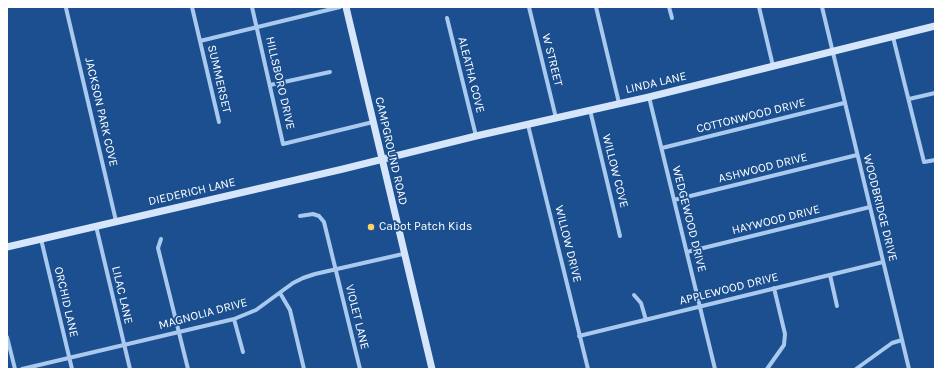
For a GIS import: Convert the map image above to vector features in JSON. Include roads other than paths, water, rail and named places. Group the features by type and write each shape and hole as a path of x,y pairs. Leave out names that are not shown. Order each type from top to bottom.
{"street":[{"name":"SUMMERSET","path":"192,7 218,122"},
{"name":"HILLSBORO DRIVE","path":"252,7 283,144 373,122"},
{"name":"SUMMERSET","path":"200,41 340,7"},
{"name":"CAMPGROUND ROAD","path":"346,7 403,254 432,369"},
{"name":"W STREET","path":"529,7 556,118"},
{"path":"596,7 619,103"},
{"path":"669,7 672,18"},
{"path":"759,7 773,66"},
{"name":"WOODBRIDGE DRIVE","path":"822,7 909,369"},
{"name":"JACKSON PARK COVE","path":"66,8 116,221"},
{"name":"ALEATHA COVE","path":"447,18 476,136"},
{"name":"LINDA LANE","path":"381,159 649,97 935,26"},
{"path":"893,37 924,162 935,160"},
{"path":"270,85 330,72"},
{"path":"909,99 935,93"},
{"name":"WEDGEWOOD DRIVE","path":"649,97 715,369"},
{"name":"COTTONWOOD DRIVE","path":"662,148 844,103"},
{"name":"WILLOW COVE","path":"590,110 620,236"},
{"name":"WILLOW DRIVE","path":"528,125 588,369"},
{"name":"ASHWOOD DRIVE","path":"674,200 857,155"},
{"name":"DIEDERICH LANE","path":"7,246 381,159"},
{"name":"HAYWOOD DRIVE","path":"687,252 870,207"},
{"name":"VIOLET LANE","path":"300,216 313,214 319,216 324,222 360,369"},
{"name":"LILAC LANE","path":"96,226 130,369"},
{"name":"ORCHID LANE","path":"41,239 72,369"},
{"path":"161,239 158,248 188,369"},
{"name":"MAGNOLIA DRIVE","path":"22,369 234,318 256,310 293,283 303,278 403,254"},
{"name":"APPLEWOOD DRIVE","path":"580,336 883,262"},
{"path":"830,275 838,306"},
{"path":"767,369 784,346 785,340 785,334 774,288"},
{"path":"280,293 290,310 304,369"},
{"path":"634,295 641,303 646,320"},
{"path":"234,318 243,352"},
{"path":"7,337 15,369"},
{"path":"856,369 892,343 902,340"}],"place":[{"name":"Cabot Patch Kids","path":"371,227"}]}
